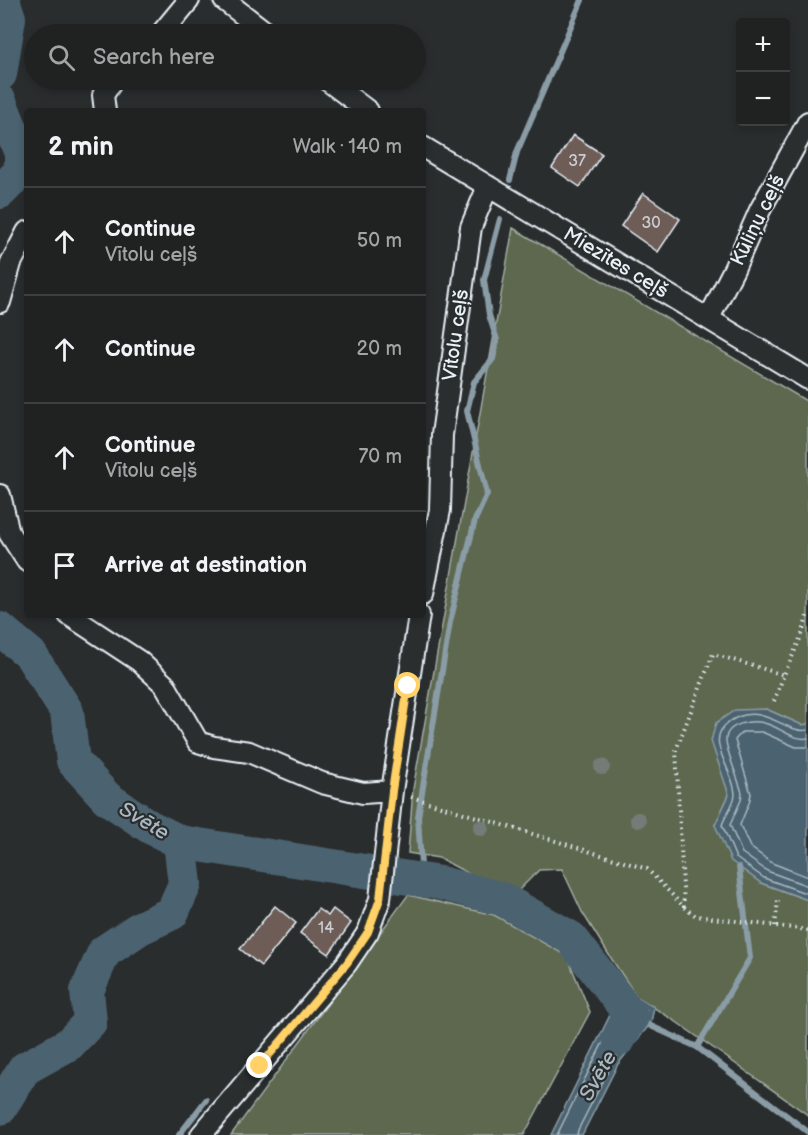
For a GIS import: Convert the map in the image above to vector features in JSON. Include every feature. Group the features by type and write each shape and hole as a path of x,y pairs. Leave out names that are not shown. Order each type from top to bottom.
{"street":[{"path":"169,24 189,0"},
{"path":"224,0 255,24"},
{"path":"105,108 103,94 106,90"},
{"path":"340,90 364,108"},
{"name":"Kūliņu ceļš","path":"709,318 760,210 808,122"},
{"name":"Miezītes ceļš","path":"426,149 808,379"},
{"name":"Vītolu ceļš","path":"426,579 440,510 442,435 471,227 488,186"},
{"path":"0,302 11,263 24,238"},
{"path":"0,495 9,534 24,556"},
{"path":"74,618 139,661 165,686 198,742 214,747 249,752 321,783 363,794 397,793"},
{"path":"201,1135 347,963 368,932 380,899 386,843 397,793 419,618"}],"path":[{"path":"774,701 803,632 808,612"},
{"path":"684,907 676,750 713,654 784,675"},
{"path":"397,793 647,869 684,907 696,916 808,930"},
{"path":"776,926 778,900"}],"green space":[{"path":"513,228 808,402 808,724 802,725 766,709 724,776 729,795 715,825 761,883 808,900 808,1115 675,1021 637,997 582,912 562,869 539,870 518,891 479,879 439,858 408,853 413,789"},
{"path":"408,895 494,915 567,956 590,1012 524,1135 231,1135"}],"water":[{"path":"766,709 802,725 808,724 808,900 761,883 731,861 715,825 729,795 711,741 716,723 735,710"},
{"path":"623,997 637,997 654,1007 651,1023 618,1064 582,1135 551,1135 614,1007"}],"building":[{"path":"573,135 602,154 580,187 552,168"},
{"path":"643,193 680,219 658,252 621,226"},
{"path":"275,906 296,923 261,966 240,949"},
{"path":"318,909 328,916 333,909 351,923 329,954 300,933"}],"waterway":[{"name":"Svēte","path":"0,74 9,18 3,0"},
{"path":"510,180 517,152 582,0"},
{"name":"Svēte","path":"0,102 21,153 21,171 0,192"},
{"path":"422,881 418,817 450,622 475,520 487,494 467,411 474,382 493,359 497,340 489,315 484,280 500,219"},
{"name":"Svēte","path":"0,629 30,654 67,712 73,761 107,798 150,827 180,842 185,884 172,913 140,928 104,952 87,991 90,1022 69,1044 24,1069 0,1108"},
{"path":"180,842 440,883 502,899 571,938 632,1017 619,1039"},
{"path":"697,1047 750,958 739,867"},
{"path":"642,1022 697,1047 808,1132"},
{"path":"179,1135 206,1100"}],"route":[{"path":"260,1066 347,963 368,932 380,899 392,791 408,686"}]}
